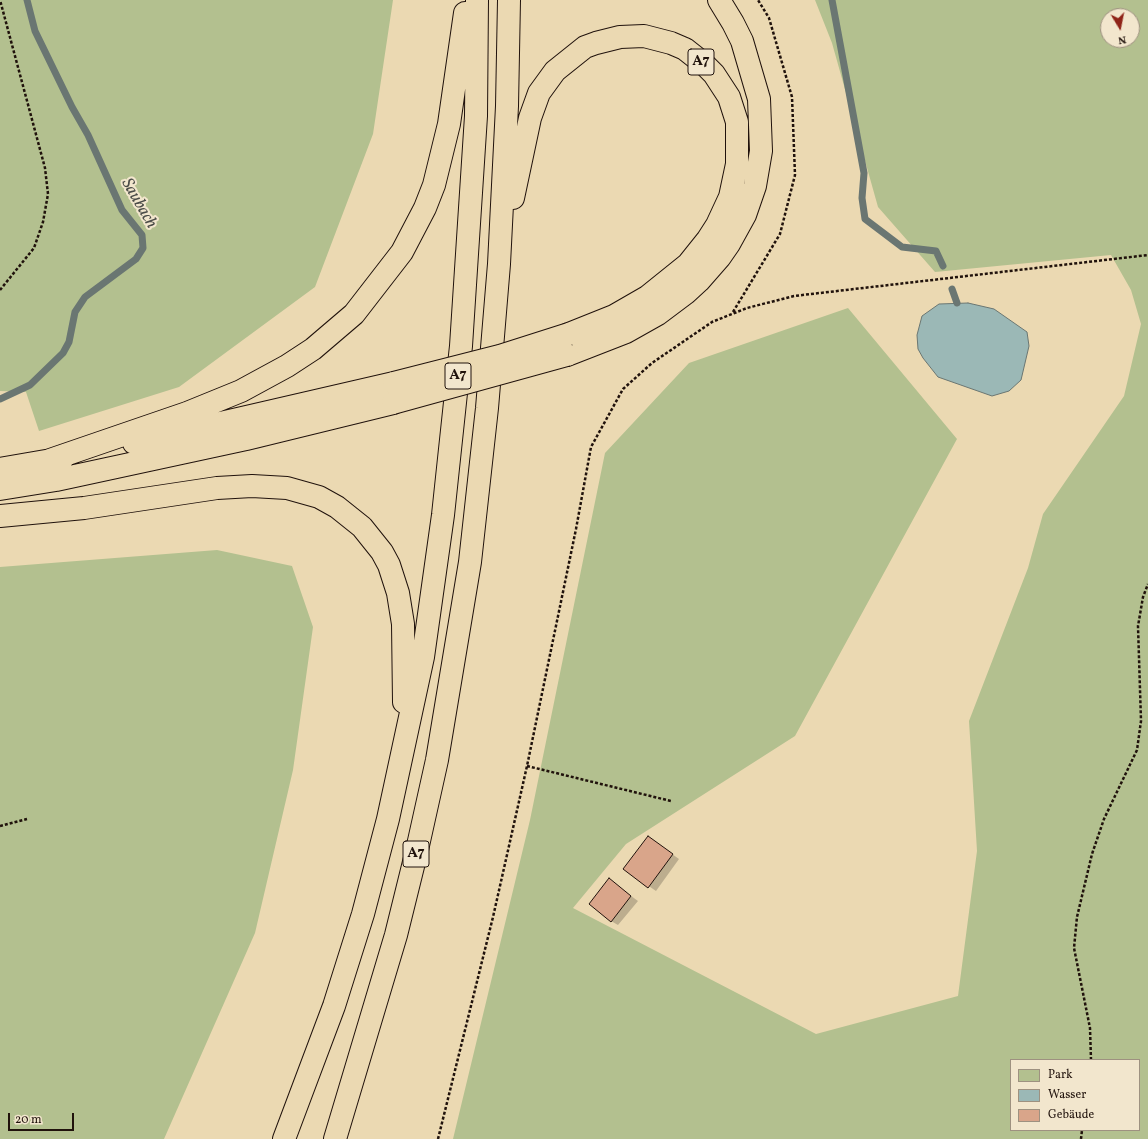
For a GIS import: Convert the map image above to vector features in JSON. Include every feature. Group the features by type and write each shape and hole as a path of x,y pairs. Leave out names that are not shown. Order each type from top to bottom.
{"highway":[{"name":"A7","path":"50,460 187,413 241,391 287,366 313,349 354,314 402,252 425,208 434,185 443,153 454,93 467,0"},
{"name":"A7","path":"284,1139 334,1006 363,914 388,819 423,657 435,574 455,406 466,278 476,116 477,0"},
{"name":"A7","path":"335,1139 396,935 437,760 470,562 487,408 499,264 507,106 509,0"},
{"name":"A7","path":"0,489 56,480 230,443 394,393 568,345 626,332 658,314 699,281 720,256 732,239 745,215 755,186 761,151 759,99 742,42 733,23 719,0"},
{"name":"A7","path":"499,264 534,104 546,81 565,61 596,42 620,37 644,36 657,38 685,49 714,74 729,97 737,122 738,134 737,164 734,181 727,204 717,225 688,264 662,287 568,345"},
{"name":"A7","path":"0,469 394,393"},
{"name":"A7","path":"0,516 84,508 217,488 252,486 287,488 319,498 337,507 356,522 372,539 382,552 395,579 403,624 404,748"}],"path":[{"path":"0,0 45,168 48,194 43,222 34,248 0,290"},
{"path":"438,1139 493,917 527,766 576,529 591,447 622,389 652,363 712,322 747,308 794,296 1148,255"},
{"path":"1091,1059 1090,1028 1074,948 1077,917 1092,854 1104,819 1137,750 1141,721 1138,626 1143,597 1148,584"},
{"path":"527,766 670,801"},
{"path":"0,826 27,819"}],"green space":[{"path":"0,0 393,0 373,134 315,287 179,387 39,431 26,392 0,391"},
{"path":"815,0 1148,0 1148,1139 453,1139 530,820 605,453 689,363 848,308 957,439 795,736 626,844 573,908 816,1034 958,996 977,851 969,721 1028,568 1043,514 1124,396 1141,324 1131,290 1111,255 935,272 878,207 832,43"},
{"path":"217,550 292,566 313,627 293,770 255,933 164,1139 0,1139 0,567"}],"water":[{"path":"968,303 994,309 1027,332 1029,346 1021,380 1009,391 992,396 938,377 918,349 917,335 922,316 939,304"}],"building":[{"path":"648,836 673,854 648,888 623,869"},
{"path":"609,878 631,896 611,922 589,904"}],"waterway":[{"name":"Saubach","path":"0,399 30,385 63,353 69,342 75,312 85,297 136,259 143,248 142,235 122,210 88,135 72,107 35,31 27,0"},
{"path":"832,0 864,173 862,198 865,219 902,247 936,251 943,266"},
{"path":"952,289 957,303"}]}
